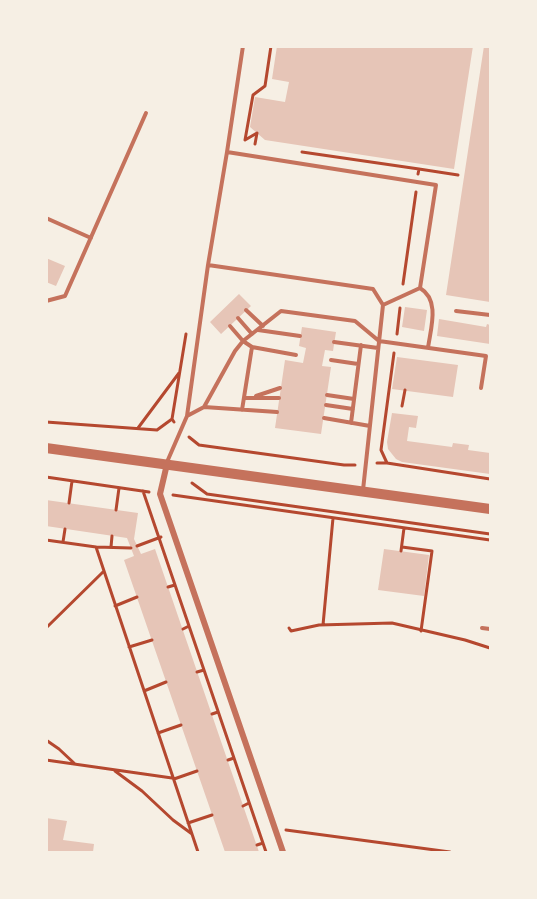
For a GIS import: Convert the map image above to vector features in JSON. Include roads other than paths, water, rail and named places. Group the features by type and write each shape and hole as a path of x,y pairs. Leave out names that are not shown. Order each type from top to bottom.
{"street":[{"path":"46,448 490,509"},
{"path":"166,464 160,494 284,852"}],"lane":[{"path":"166,464 187,416 208,265 243,46"},
{"path":"46,301 65,296 146,113"},
{"path":"227,152 436,185 420,288"},
{"path":"46,218 91,238"},
{"path":"208,265 374,289 383,305 363,491"},
{"path":"383,305 420,288"},
{"path":"420,288 427,292 433,310 428,348"},
{"path":"246,310 262,326"},
{"path":"204,407 235,351 243,341 281,310 355,321 379,341 486,356 481,388"},
{"path":"456,311 490,315"},
{"path":"237,318 252,334"},
{"path":"230,326 243,341 252,347 296,355"},
{"path":"258,330 300,336"},
{"path":"334,342 378,348"},
{"path":"351,423 361,345"},
{"path":"243,410 252,347"},
{"path":"331,360 358,364"},
{"path":"252,398 280,388"},
{"path":"327,395 354,399"},
{"path":"244,398 279,398"},
{"path":"326,405 353,409"},
{"path":"187,416 204,407 277,412"},
{"path":"324,418 370,426"},
{"path":"482,628 490,629"}]}
